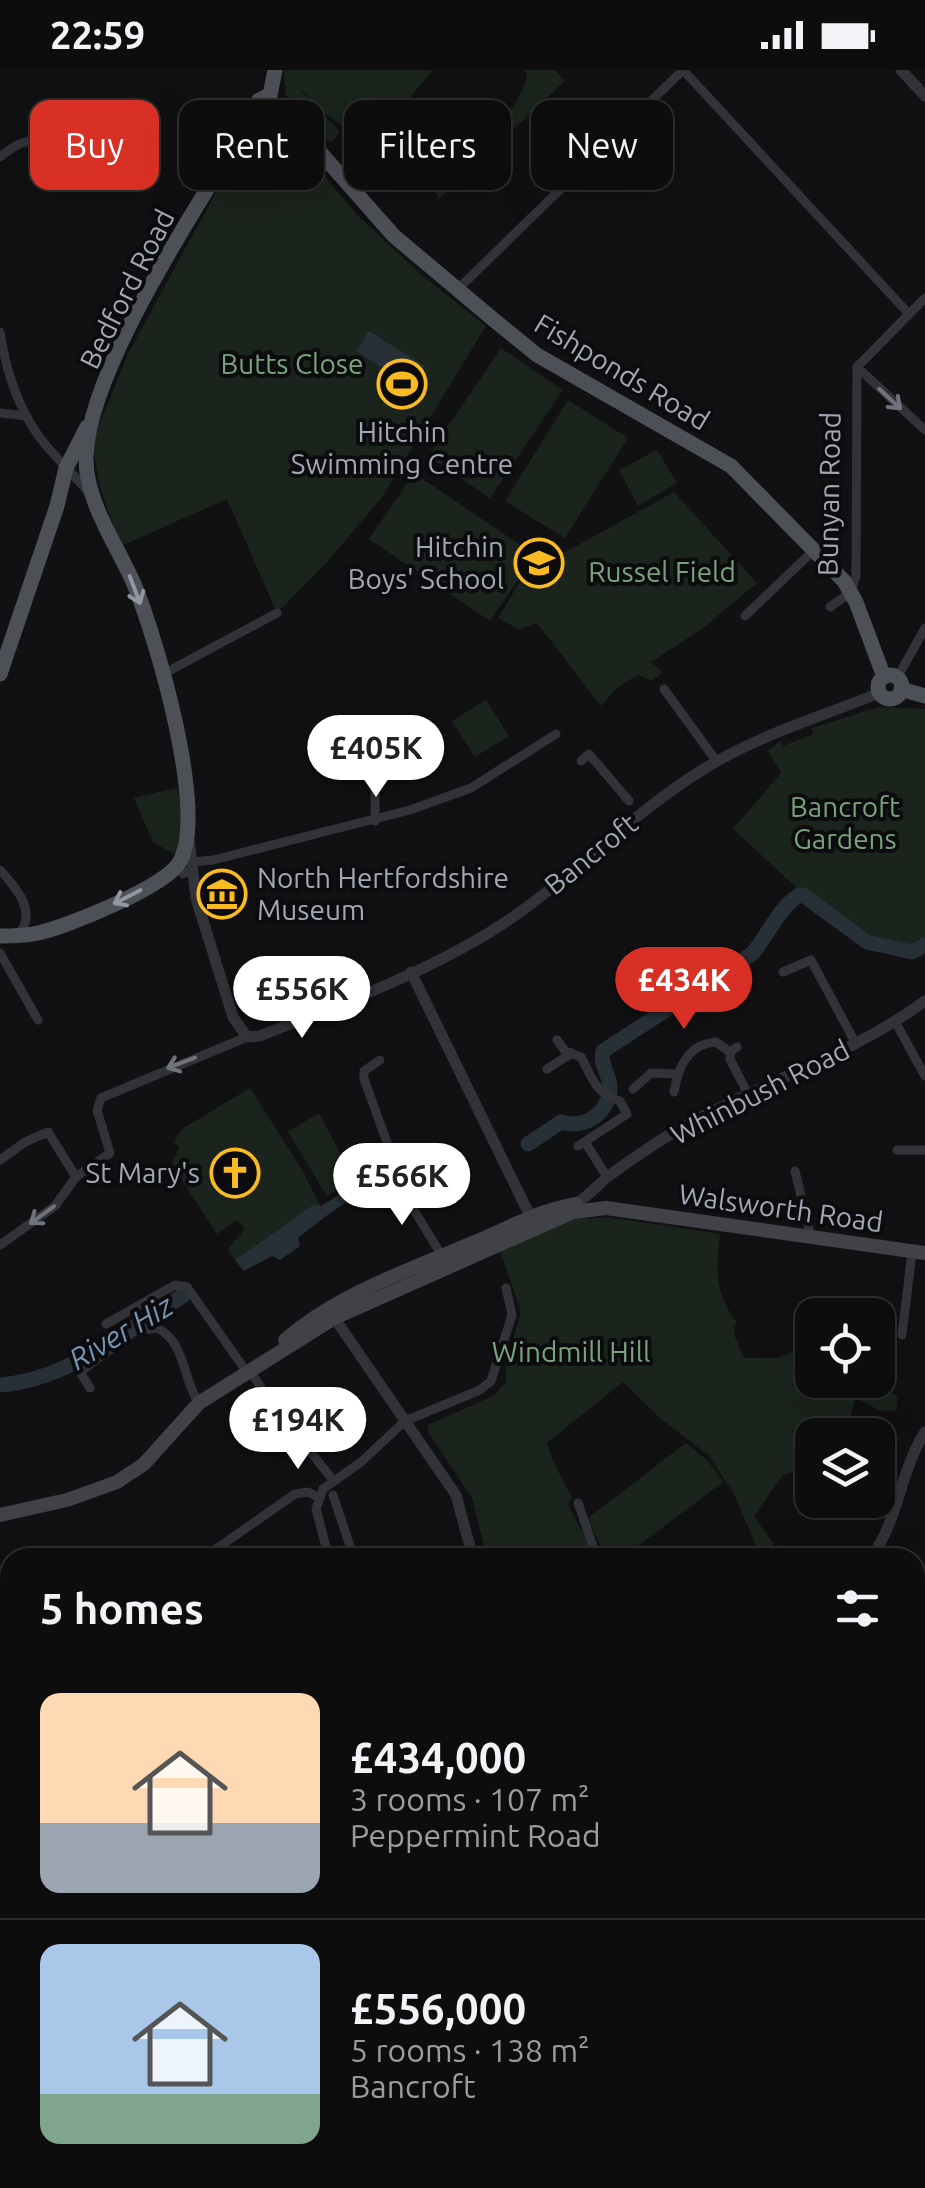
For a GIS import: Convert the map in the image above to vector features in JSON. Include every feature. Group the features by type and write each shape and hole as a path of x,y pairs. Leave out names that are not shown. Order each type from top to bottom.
{"main road":[{"path":"270,96 275,70"},
{"path":"270,96 277,100"},
{"path":"259,100 270,96"},
{"name":"Fishponds Road","path":"324,157 394,236 537,355 730,466 851,592"},
{"name":"Bedford Road","path":"189,838 178,734 165,673 136,588 95,501 86,458 91,419 157,272 206,190"},
{"path":"2,665 57,506 66,468 91,419"},
{"path":"57,506 76,493 95,501"},
{"name":"Bunyan Road","path":"851,592 890,684"},
{"path":"890,684 925,696"},
{"path":"0,936 70,925 177,874 189,838"},
{"name":"Walsworth Road","path":"533,1222 575,1204 606,1204 630,1212"},
{"name":"Walsworth Road","path":"533,1222 606,1208 918,1252"},
{"path":"2,1512 67,1500 117,1482 144,1464 199,1403 248,1370 308,1320 533,1222"}],"street":[{"path":"458,289 683,70 908,314"},
{"path":"901,70 925,96"},
{"path":"0,157 30,140"},
{"path":"925,298 856,367 925,430"},
{"name":"Bedford Road","path":"0,332 12,381 27,416 46,445 95,501"},
{"name":"Bunyan Road","path":"851,592 856,570 856,367"},
{"path":"0,413 27,416"},
{"path":"745,616 814,550"},
{"path":"830,607 851,592"},
{"path":"165,673 277,613"},
{"path":"890,684 925,628"},
{"name":"Bancroft","path":"247,1037 290,1024 411,972 513,917 638,812 717,762 784,728 890,684"},
{"path":"664,689 717,762"},
{"path":"193,862 375,821 470,788 556,734"},
{"path":"581,761 590,754 628,801"},
{"path":"375,821 376,792"},
{"path":"0,1245 55,1206 76,1177 110,1153 98,1102 133,1083 247,1037 232,1017 194,885 189,838"},
{"path":"177,874 191,870 193,862"},
{"path":"0,870 27,910 26,924 17,936"},
{"path":"177,874 194,885"},
{"path":"0,954 38,1020"},
{"path":"784,972 812,960 856,1044"},
{"path":"411,972 533,1222"},
{"name":"Whinbush Road","path":"575,1204 691,1122 856,1044 925,1001"},
{"path":"896,1022 925,1076"},
{"path":"557,1040 565,1051 580,1057 607,1097 626,1106 627,1114 581,1144 607,1178"},
{"path":"674,1092 683,1060 708,1042 733,1049 748,1094"},
{"path":"546,1068 572,1053"},
{"path":"380,1060 364,1070 364,1079 396,1181 445,1261"},
{"path":"634,1089 651,1073 677,1074"},
{"path":"0,1160 42,1132 51,1133 76,1177"},
{"path":"897,1150 925,1150"},
{"path":"795,1172 812,1238"},
{"path":"598,1188 599,1199 606,1204"},
{"path":"902,1335 918,1252"},
{"path":"106,1324 175,1286 187,1287 270,1400"},
{"path":"327,1548 317,1515 318,1496 333,1480 361,1462 405,1421 480,1390 491,1381 512,1315 506,1288"},
{"path":"331,1313 456,1495 470,1548"},
{"path":"90,1388 80,1372 135,1331 158,1328 173,1340 184,1361 189,1389 199,1403"},
{"path":"281,1416 333,1480"},
{"path":"876,1548 896,1512 909,1466 925,1432"},
{"path":"218,1548 296,1494 318,1496"},
{"path":"333,1495 351,1548"},
{"path":"578,1503 594,1548"},
{"path":"335,1548 348,1540"}],"green space":[{"path":"284,70 433,70 408,100 344,100 344,126 324,112 324,100 311,100 291,80 310,100 291,100 285,94"},
{"path":"524,70 555,70 565,81 545,100 531,100 531,113 511,132 511,109 527,74"},
{"path":"324,115 340,132 331,143 324,136"},
{"name":"Butts Close","path":"324,175 360,218 424,277 486,326 382,497 277,613 227,499 121,546 100,488 93,447 129,352 217,190 324,190"},
{"path":"434,190 449,190 439,199"},
{"path":"501,348 563,390 490,498 428,456"},
{"path":"568,400 628,438 565,538 505,501"},
{"path":"657,450 677,483 638,506 619,470"},
{"path":"414,473 535,555 490,621 369,539"},
{"name":"Russel Field","path":"674,492 757,583 703,628 651,662 663,672 652,681 638,675 619,686 601,706 537,623 518,629 498,618 527,570"},
{"path":"486,700 509,736 475,757 452,721"},
{"name":"Bancroft Gardens","path":"879,707 925,709 925,940 914,948 872,938 797,888 733,829 781,773 768,751 781,740 783,746 813,734 812,728"},
{"path":"177,788 186,832 178,856 153,842 134,798"},
{"path":"250,1088 321,1207 313,1205 235,1260 228,1249 245,1229 237,1220 217,1234 172,1165 179,1147 174,1142 182,1129"},
{"path":"319,1113 354,1180 327,1196 288,1132"},
{"name":"Windmill Hill","path":"585,1213 587,1219 607,1217 720,1234 718,1281 737,1323 735,1337 744,1358 777,1358 795,1351 795,1398 855,1398 850,1418 795,1418 795,1471 783,1475 754,1516 776,1548 757,1548 734,1494 708,1455 662,1420 623,1382 547,1443 572,1498 568,1505 591,1548 485,1548 472,1498 428,1432 428,1425 495,1395 506,1382 506,1364 521,1312 500,1250"},
{"path":"897,1396 897,1410 881,1411 855,1398"},
{"path":"686,1443 708,1461 723,1482 635,1548 601,1548 588,1518"}],"shaded area":[{"path":"369,331 425,366 412,387 356,351"},
{"name":"River Hiz","path":"381,1175 389,1176 388,1184 329,1214 298,1238 300,1246 280,1260 272,1256 244,1271 235,1260 313,1205 321,1206"}],"waterway":[{"name":"River Hiz","path":"528,1144 561,1122 586,1122 599,1113 610,1091 603,1051 752,954 779,915 799,895 867,942 912,952 925,945"},
{"name":"River Hiz","path":"420,1176 457,1162"},
{"name":"River Hiz","path":"0,1385 50,1374 73,1364 184,1295"}],"place":[{"name":"Hitchin Swimming Centre","path":"402,384"},
{"name":"Hitchin Boys' School","path":"539,563"},
{"name":"North Hertfordshire Museum","path":"222,894"},
{"name":"St Mary's","path":"235,1173"}]}
